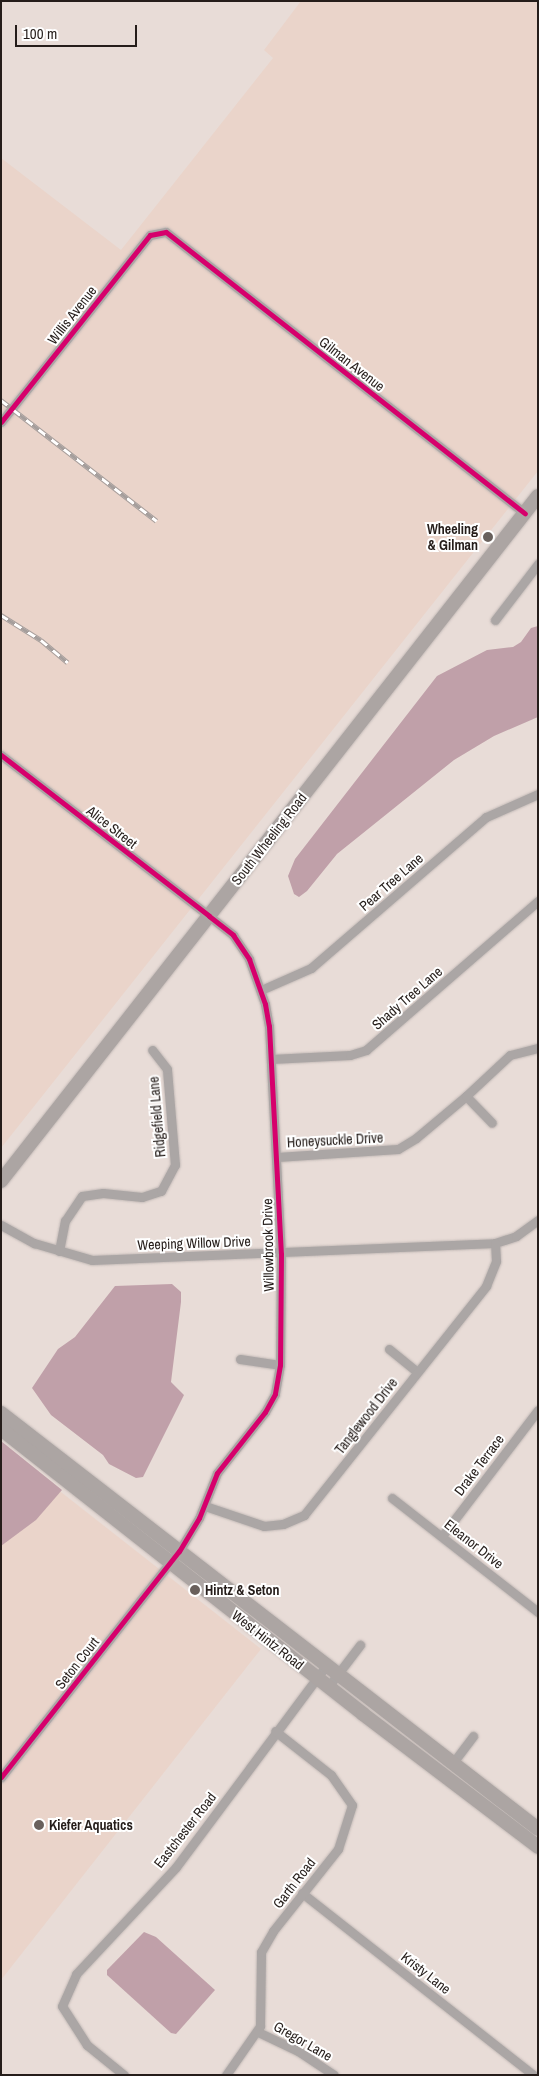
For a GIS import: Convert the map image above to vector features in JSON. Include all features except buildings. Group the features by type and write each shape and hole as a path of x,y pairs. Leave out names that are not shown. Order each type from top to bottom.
{"main road":[{"name":"South Wheeling Road","path":"1,1181 538,496"},
{"name":"West Hintz Road","path":"1,1412 322,1682 538,1847"},
{"name":"West Hintz Road","path":"1,1429 332,1670 538,1829"}],"street":[{"name":"Willis Avenue","path":"1,422 150,235 166,232"},
{"name":"Gilman Avenue","path":"166,232 525,513"},
{"path":"496,620 538,564"},
{"name":"Alice Street","path":"1,755 209,916"},
{"name":"Pear Tree Lane","path":"261,990 311,968 486,817 538,794"},
{"name":"Shady Tree Lane","path":"271,1060 350,1056 366,1050 538,901"},
{"name":"Willowbrook Drive","path":"175,1557 205,1506 216,1473 265,1412 275,1394 280,1365 281,1254 277,1157 267,1014 261,990 249,959 233,935 209,916"},
{"name":"Honeysuckle Drive","path":"277,1157 398,1149 416,1138 466,1096 510,1055 538,1048"},
{"name":"Ridgefield Lane","path":"59,1251 65,1221 82,1196 103,1193 142,1197 161,1191 175,1165 167,1069 152,1050"},
{"path":"466,1096 492,1123"},
{"name":"Weeping Willow Drive","path":"1,1225 34,1243 92,1260 281,1254 496,1243 516,1236 538,1220"},
{"name":"Tanglewood Drive","path":"205,1506 264,1526 283,1524 304,1514 491,1278 496,1261 496,1243"},
{"path":"389,1349 417,1372"},
{"path":"240,1359 280,1365"},
{"name":"Drake Terrace","path":"442,1536 538,1410"},
{"name":"Eleanor Drive","path":"392,1498 538,1612"},
{"name":"Seton Court","path":"1,1777 175,1557"},
{"path":"322,1682 332,1670 360,1645"},
{"name":"Eastchester Road","path":"124,2075 87,2045 62,2006 82,1966 176,1866 275,1731 332,1670"},
{"name":"Garth Road","path":"226,2075 258,2032 262,2015 259,1965 261,1952 302,1893 344,1839 352,1805 331,1775 275,1731"},
{"path":"452,1764 473,1736"},
{"name":"Kristy Lane","path":"302,1893 533,2075"},
{"name":"Gregor Lane","path":"258,2032 298,2051 334,2075"}],"shaded area":[{"path":"301,1 538,1 538,471 1,1148 1,158 121,250 273,58 264,50"},
{"path":"538,626 538,717 494,736 454,760 337,854 307,891 299,897 294,894 288,876 295,859 437,676 487,650 513,647 521,642 531,628"},
{"path":"172,1284 181,1292 181,1302 171,1382 184,1395 143,1477 136,1478 109,1464 103,1455 51,1415 32,1388 58,1349 75,1337 115,1286"},
{"path":"1,1441 62,1490 36,1520 1,1546"},
{"path":"1,1445 261,1649 1,1980"},
{"path":"144,1932 156,1937 215,1990 176,2034 171,2033 107,1975 107,1970"}],"railway":[{"path":"1,400 157,521"},
{"path":"1,615 41,640 68,663"}],"cycle path":[{"path":"1,422 150,235 166,232 525,513"},
{"path":"1,755 233,935 249,959 265,1004 269,1026 281,1254 280,1365 275,1394 265,1412 217,1473 199,1518 179,1551 1,1777"}],"place":[{"name":"Wheeling & Gilman","path":"488,537"},
{"name":"Hintz & Seton","path":"195,1590"},
{"name":"Kiefer Aquatics","path":"39,1825"}]}
